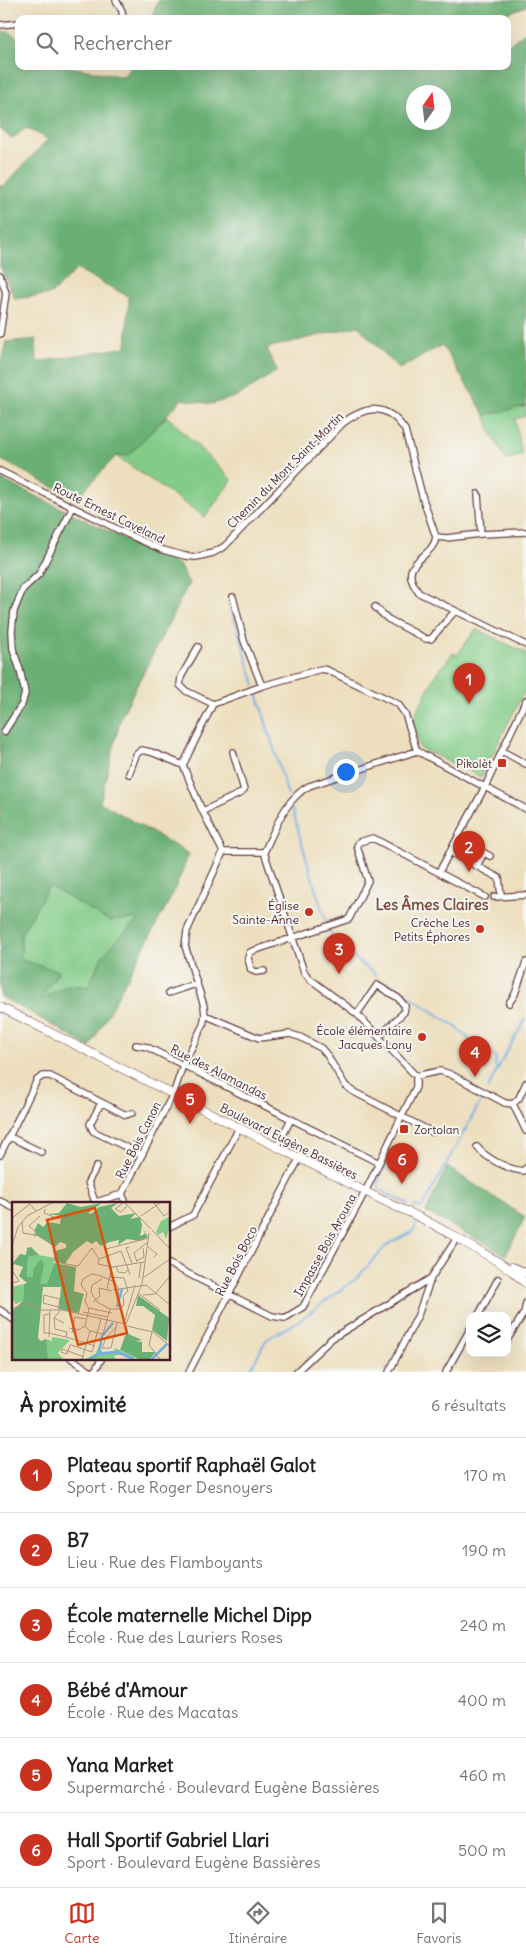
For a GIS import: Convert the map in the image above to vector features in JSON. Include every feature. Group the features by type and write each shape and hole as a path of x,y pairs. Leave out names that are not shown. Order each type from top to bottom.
{"street":[{"path":"116,0 122,15"},
{"path":"0,25 15,23"},
{"path":"0,275 6,293 0,334"},
{"name":"Chemin du Mont Saint-Martin","path":"213,554 225,546 343,423 355,414 366,410 378,410 392,415 405,430 423,499 436,537"},
{"name":"Route Ernest Caveland","path":"0,471 163,550 196,557 213,554"},
{"path":"478,494 481,534"},
{"path":"4,732 22,704 25,693 13,649 14,611 23,589 39,574 73,507"},
{"path":"526,532 446,538 436,537 433,546 415,563 411,578 419,593 526,645"},
{"path":"232,597 244,641 262,686"},
{"path":"375,607 388,619 426,639 431,639 456,611"},
{"path":"198,647 181,677 180,685 186,691 213,704"},
{"path":"182,765 213,704 262,686 321,669 327,670 398,704 405,714 417,751 526,809"},
{"path":"439,872 485,786 526,700"},
{"path":"129,774 136,755 141,750 151,752 182,765 223,852"},
{"path":"417,751 309,786 298,793 288,804 264,852 304,972 310,979 357,1014 416,1076 440,1071 450,1074 505,1103 513,1104"},
{"path":"502,751 526,764"},
{"path":"203,811 244,790 233,752"},
{"path":"264,971 256,972 251,970 248,958 250,952 347,921 350,918 368,881 358,846 360,842 373,838 485,897"},
{"path":"476,849 490,856"},
{"path":"223,852 264,852"},
{"path":"223,852 187,931 185,946 205,1015 259,1038 290,1034 300,1037 321,1048 345,1085 352,1091 432,1132"},
{"path":"450,852 500,878 497,897 526,895"},
{"path":"477,866 484,853"},
{"path":"509,1003 515,994 526,962"},
{"path":"169,993 196,984"},
{"path":"357,1014 377,985 398,998 405,1006 404,1012 380,1036"},
{"name":"Boulevard Eugène Bassières","path":"0,1007 299,1159 414,1214 508,1268 526,1284"},
{"name":"Rue Bois Canon","path":"122,1194 173,1095 183,1065 203,1025 205,1015"},
{"name":"Rue des Alamandas","path":"136,1045 147,1047 379,1163"},
{"path":"0,1155 37,1080 43,1076 50,1076 126,1115 132,1113"},
{"name":"Impasse Bois Arouna","path":"230,1294 279,1318 285,1318 303,1307 366,1192 416,1087 416,1076"},
{"path":"513,1104 519,1098 526,1083"},
{"path":"101,1103 90,1124 93,1131 142,1155"},
{"path":"513,1104 526,1131"},
{"path":"277,1147 291,1120"},
{"path":"170,1226 193,1215 240,1128"},
{"path":"10,1137 41,1152"},
{"path":"477,1147 483,1154 513,1170 523,1171 526,1168"},
{"name":"Rue Bois Boco","path":"190,1372 299,1159"},
{"path":"93,1202 88,1182 97,1166"},
{"path":"96,1202 122,1194 126,1202"},
{"path":"0,1201 12,1207"},
{"path":"389,1372 418,1316 431,1278 457,1238"},
{"name":"Boulevard Eugène Bassières","path":"486,1255 526,1273"},
{"path":"170,1264 230,1294"},
{"path":"296,1372 331,1339 416,1289 431,1278"},
{"path":"480,1312 498,1279"},
{"path":"416,1289 425,1296"},
{"path":"511,1334 525,1312 526,1303"},
{"path":"0,1310 12,1319"},
{"path":"446,1372 466,1336"},
{"path":"74,1360 93,1372 101,1360"}],"green space":[{"path":"159,0 526,0 526,6 503,15 152,15"},
{"path":"526,31 526,406 485,415 442,345 399,369 358,326 267,348 277,371 238,396 212,404 182,399 129,455 116,456 76,499 0,459 0,365 6,342 36,339 37,362 126,347 129,297 77,269 51,294 15,299 0,266 0,184 3,187 48,139 26,128 12,139 0,129 0,32 9,32 15,37 15,70 87,70 124,77 128,70 511,70 511,43"},
{"path":"526,406 526,416 515,419 522,455 506,460 493,436 485,415"},
{"path":"167,416 232,480 205,517 116,456 129,454"},
{"path":"0,479 179,565 189,583 121,717 100,802 189,854 174,892 90,1047 0,997","holes":["49,886 109,921 138,919 103,955 88,987 69,985 40,999 59,971 21,960 21,934"]},
{"path":"476,629 526,653 526,688 481,777 420,748 412,720 436,674 453,653 457,655"},
{"path":"49,885 109,921 139,918 103,955 88,987 69,985 39,1000 21,960 21,934"},
{"path":"447,1167 525,1217 506,1255 426,1212"}],"waterway":[{"path":"229,602 255,685"},
{"path":"257,693 288,796"},
{"path":"292,809 327,924"},
{"path":"330,931 334,942 376,975"},
{"path":"388,982 455,1026 473,1043 496,1057 495,1065 497,1071"},
{"path":"488,1088 526,1019"},
{"path":"414,1206 422,1208 482,1099"},
{"path":"383,1169 386,1163"},
{"path":"382,1172 378,1184 380,1190 408,1204"},
{"path":"249,1372 266,1340 300,1320 357,1278 387,1245 413,1231 417,1223"}],"place":[{"name":"Plateau sportif Raphaël Galot","path":"469,704"},
{"name":"Pikolèt","path":"502,763"},
{"name":"B7","path":"469,872"},
{"name":"Église Sainte-Anne","path":"309,912"},
{"name":"Crèche Les Petits Éphores","path":"480,929"},
{"name":"École maternelle Michel Dipp","path":"339,974"},
{"name":"École élémentaire Jacques Lony","path":"422,1037"},
{"name":"Bébé d'Amour","path":"475,1077"},
{"name":"Yana Market","path":"190,1124"},
{"name":"Zortolan","path":"404,1129"},
{"name":"Hall Sportif Gabriel Llari","path":"402,1184"}],"district":[{"name":"Les Âmes Claires","path":"432,904"}]}
